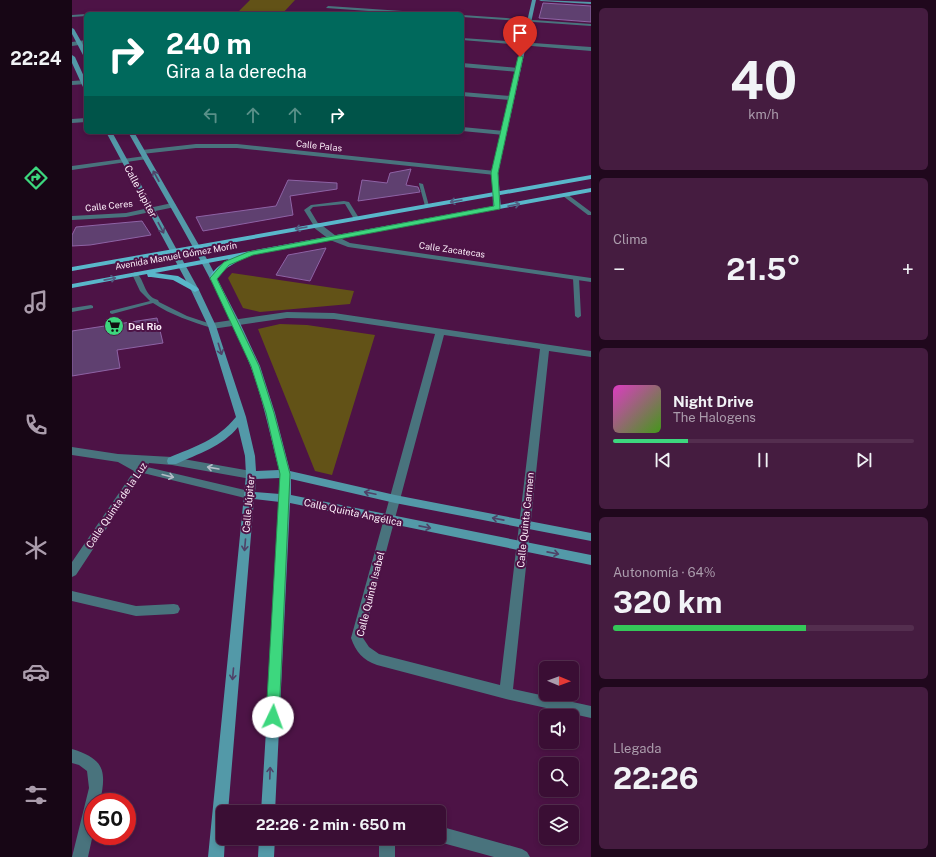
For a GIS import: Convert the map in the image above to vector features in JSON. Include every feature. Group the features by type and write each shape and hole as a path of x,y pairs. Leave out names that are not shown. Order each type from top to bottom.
{"main road":[{"name":"Avenida Manuel Gómez Morín","path":"72,269 591,177"},
{"name":"Avenida Manuel Gómez Morín","path":"72,286 591,190"},
{"path":"213,278 227,263 251,253"},
{"path":"135,274 175,278 195,290"}],"street":[{"path":"497,208 494,173 534,0"},
{"path":"541,0 591,3"},
{"path":"328,7 402,12"},
{"path":"72,16 84,15"},
{"path":"464,16 591,25"},
{"path":"72,29 84,52"},
{"path":"464,39 591,49"},
{"path":"72,44 84,42"},
{"path":"72,57 84,82"},
{"path":"464,65 518,70"},
{"path":"72,83 84,84"},
{"path":"464,94 511,98"},
{"path":"72,121 84,120"},
{"path":"464,129 504,133"},
{"name":"Calle Júpiter","path":"110,134 195,290 212,326 241,417 250,456 251,475 216,857"},
{"name":"Calle Júpiter","path":"132,134 204,261 236,323 255,366 272,420 285,474 285,498 268,805"},
{"name":"Calle Palas","path":"72,168 125,161 144,155 196,146 237,146 494,173"},
{"name":"Calle Ceres","path":"72,218 108,217 172,205"},
{"name":"Calle Zacatecas","path":"316,225 332,238 356,246 591,280"},
{"path":"212,326 287,314 309,315 366,320 591,354"},
{"name":"Calle Quinta Isabel","path":"440,332 357,638 360,646 364,652 377,659 506,693 591,712"},
{"name":"Calle Quinta Carmen","path":"506,693 545,347"},
{"path":"172,461 218,441 230,432 241,417"},
{"name":"Calle Quinta Angélica","path":"72,452 118,458 172,461 251,475 285,474 395,499 591,537"},
{"name":"Calle Quinta Angélica","path":"118,458 140,469 249,495 285,498 591,560"},
{"name":"Calle Quinta de la Luz","path":"72,572 147,459"},
{"path":"72,596 136,611 174,609"},
{"path":"72,756 90,762 95,768 97,776 96,788 80,857"},
{"path":"446,836 522,857"},
{"path":"266,857 267,845"},
{"path":"387,845 387,857"}],"lane":[{"path":"422,184 427,206"},
{"path":"565,195 590,214"},
{"path":"316,225 307,210 311,206 344,202 347,203 356,218"},
{"path":"135,274 142,290 148,297 171,311 212,326"},
{"path":"576,278 578,316"},
{"path":"112,312 156,301"},
{"path":"72,310 91,307"}],"shaded area":[{"path":"250,0 295,0 284,12 238,12"},
{"path":"232,273 354,291 350,304 260,312 243,308 228,278"},
{"path":"280,324 307,325 375,335 332,475 315,471 258,329"}],"building":[{"path":"543,3 591,6 591,22 539,18"},
{"path":"411,169 406,185 418,187 420,192 358,201 362,180 387,183 390,173"},
{"path":"288,180 337,183 337,189 290,196 293,215 203,231 196,217 276,206"},
{"path":"142,221 151,235 90,245 72,246 72,235 76,227"},
{"path":"326,248 310,281 276,275 288,255"},
{"path":"157,318 163,343 117,350 120,368 72,376 72,331"}],"place":[{"name":"Del Rio","path":"114,326"}],"route":[{"path":"273,717 286,484 285,474 278,441 255,366 236,323 213,278 227,263 251,253 497,208 494,173 520,57"}]}
